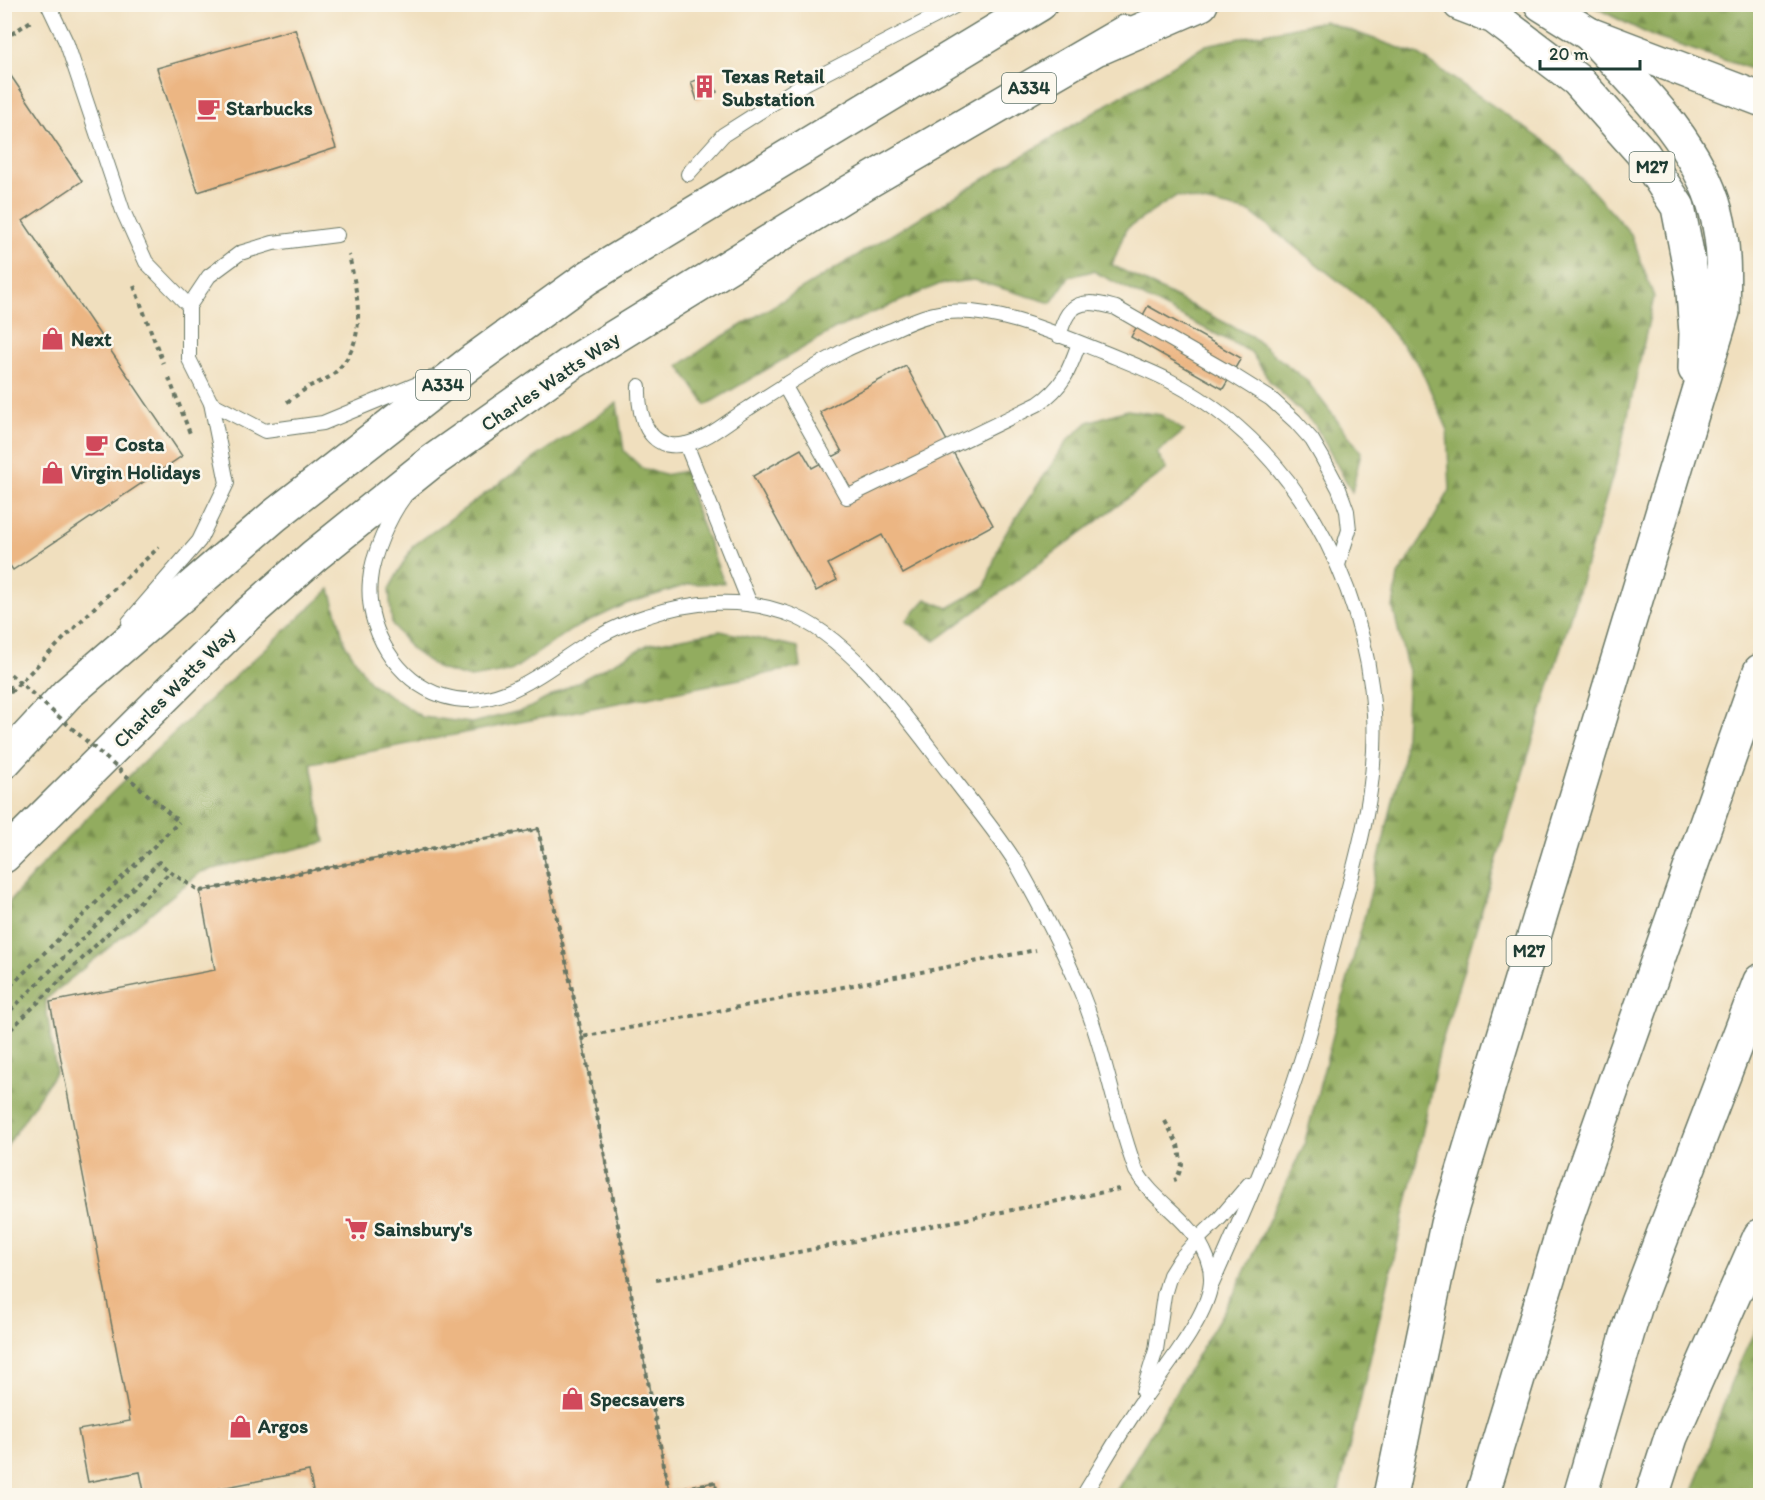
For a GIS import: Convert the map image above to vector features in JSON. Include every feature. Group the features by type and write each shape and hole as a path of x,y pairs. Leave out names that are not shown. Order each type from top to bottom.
{"main road":[{"name":"A334","path":"4,762 67,694 274,516 476,359 587,278 1040,4"},
{"name":"Charles Watts Way","path":"4,856 246,616 314,556 430,463 569,364 848,193 1170,4"},
{"path":"1101,46 1201,4"},
{"name":"M27","path":"1460,4 1494,17 1577,80 1644,155 1678,207 1692,279 1696,333 1693,413"},
{"path":"1541,4 1589,34 1761,99"},
{"name":"M27","path":"1390,1496 1447,1224 1723,312 1724,256 1716,211 1698,166 1637,85 1589,34"},
{"path":"1482,1496 1567,1217 1761,671"},
{"path":"1580,1496 1635,1308 1761,981"},
{"path":"1652,1496 1671,1437 1761,1236"}],"lane":[{"path":"48,4 67,44 123,211 146,262 189,306"},
{"path":"688,174 723,135 800,86 959,4"},
{"path":"67,694 199,541 227,483 211,403 189,359 189,306 209,276 240,253 273,243 337,235"},
{"path":"1059,336 1068,313 1083,303 1099,303 1116,308 1232,374 1271,399 1312,440 1340,489 1347,511 1349,530 1338,565"},
{"path":"639,386 638,405 642,422 653,437 668,445 686,444 710,434 784,385 851,347 918,318 943,312 963,311 987,314 1079,343 1169,380 1206,402 1236,425 1266,453 1311,514 1338,565 1361,630 1374,716 1373,764 1359,852 1301,1061 1273,1140 1200,1313 1083,1496"},
{"path":"784,385 847,497 1038,404 1061,385 1079,343"},
{"path":"211,403 264,431 323,423 476,359"},
{"path":"686,444 750,604"},
{"path":"430,463 400,502 386,529 370,579 371,606 384,645 394,662 409,679 424,689 445,697 463,700 485,698 513,690 599,636 645,616 676,607 710,602 750,604 787,613 821,630 846,651 883,690 997,835 1016,864 1081,991 1095,1028 1130,1157 1143,1184 1176,1213 1198,1239 1207,1258 1211,1274 1209,1290"},
{"path":"1136,1411 1156,1350 1164,1295 1170,1275 1180,1259 1240,1197 1252,1180 1273,1140"}],"path":[{"path":"4,992 179,822 10,674 4,679 12,691"},
{"path":"4,1017 159,862 170,872 200,891 538,829 582,1037 669,1491 715,1482 717,1496"},
{"path":"4,1036 170,872"},
{"path":"582,1037 1032,952 1057,941"},
{"path":"656,1280 1177,1179 1182,1164 1178,1145 1166,1121"}],"green space":[{"path":"1590,5 1760,5 1760,72 1654,37"},
{"path":"1324,21 1419,55 1553,147 1631,234 1654,297 1619,455 1440,1048 1413,1177 1338,1495 1114,1495 1234,1294 1304,1145 1404,756 1408,671 1393,608 1398,575 1450,490 1447,428 1419,365 1368,304 1250,212 1176,196 1126,229 1112,265 1251,336 1307,381 1361,452 1352,492 1315,425 1271,383 1251,352 1093,271 1069,277 1051,303 974,280 940,284 835,329 706,405 679,366 712,343 1206,45"},
{"path":"617,403 624,451 642,468 664,475 685,471 694,504 724,583 690,584 626,604 571,630 511,671 471,678 439,669 411,649 392,624 389,589 413,546 536,457"},
{"path":"1127,410 1161,415 1184,431 1157,453 1167,469 935,641 906,621 926,599 948,608 985,587 1001,540 1068,440 1088,422"},
{"path":"330,589 345,644 370,683 422,717 472,723 527,709 649,644 720,631 798,647 801,667 311,763 325,842 201,872 45,1000 56,1071 5,1149 5,907 122,783"},
{"path":"1760,1319 1760,1495 1692,1495 1732,1380"}],"building":[{"path":"295,29 336,148 198,192 157,68"},
{"name":"Texas Retail Substation","path":"711,75 717,92 697,100 691,82"},
{"name":"Next","path":"11,76 82,181 23,221 182,456 13,570 4,557 4,80"},
{"path":"1148,306 1241,358 1223,389 1131,337"},
{"path":"906,366 993,525 903,574 882,535 828,564 837,580 816,591 753,476 801,449 812,468 842,452 820,412"},
{"name":"Sainsbury's","path":"538,829 582,1037 669,1491 715,1482 717,1496 314,1496 309,1471 180,1496 145,1496 140,1472 88,1482 78,1430 130,1421 50,1002 215,970 200,891"}],"place":[{"name":"Texas Retail Substation","path":"704,87"},
{"name":"Starbucks","path":"208,108"},
{"name":"Next","path":"53,339"},
{"name":"Costa","path":"97,444"},
{"name":"Virgin Holidays","path":"53,472"},
{"name":"Sainsbury's","path":"356,1229"},
{"name":"Specsavers","path":"572,1399"},
{"name":"Argos","path":"240,1426"}]}
